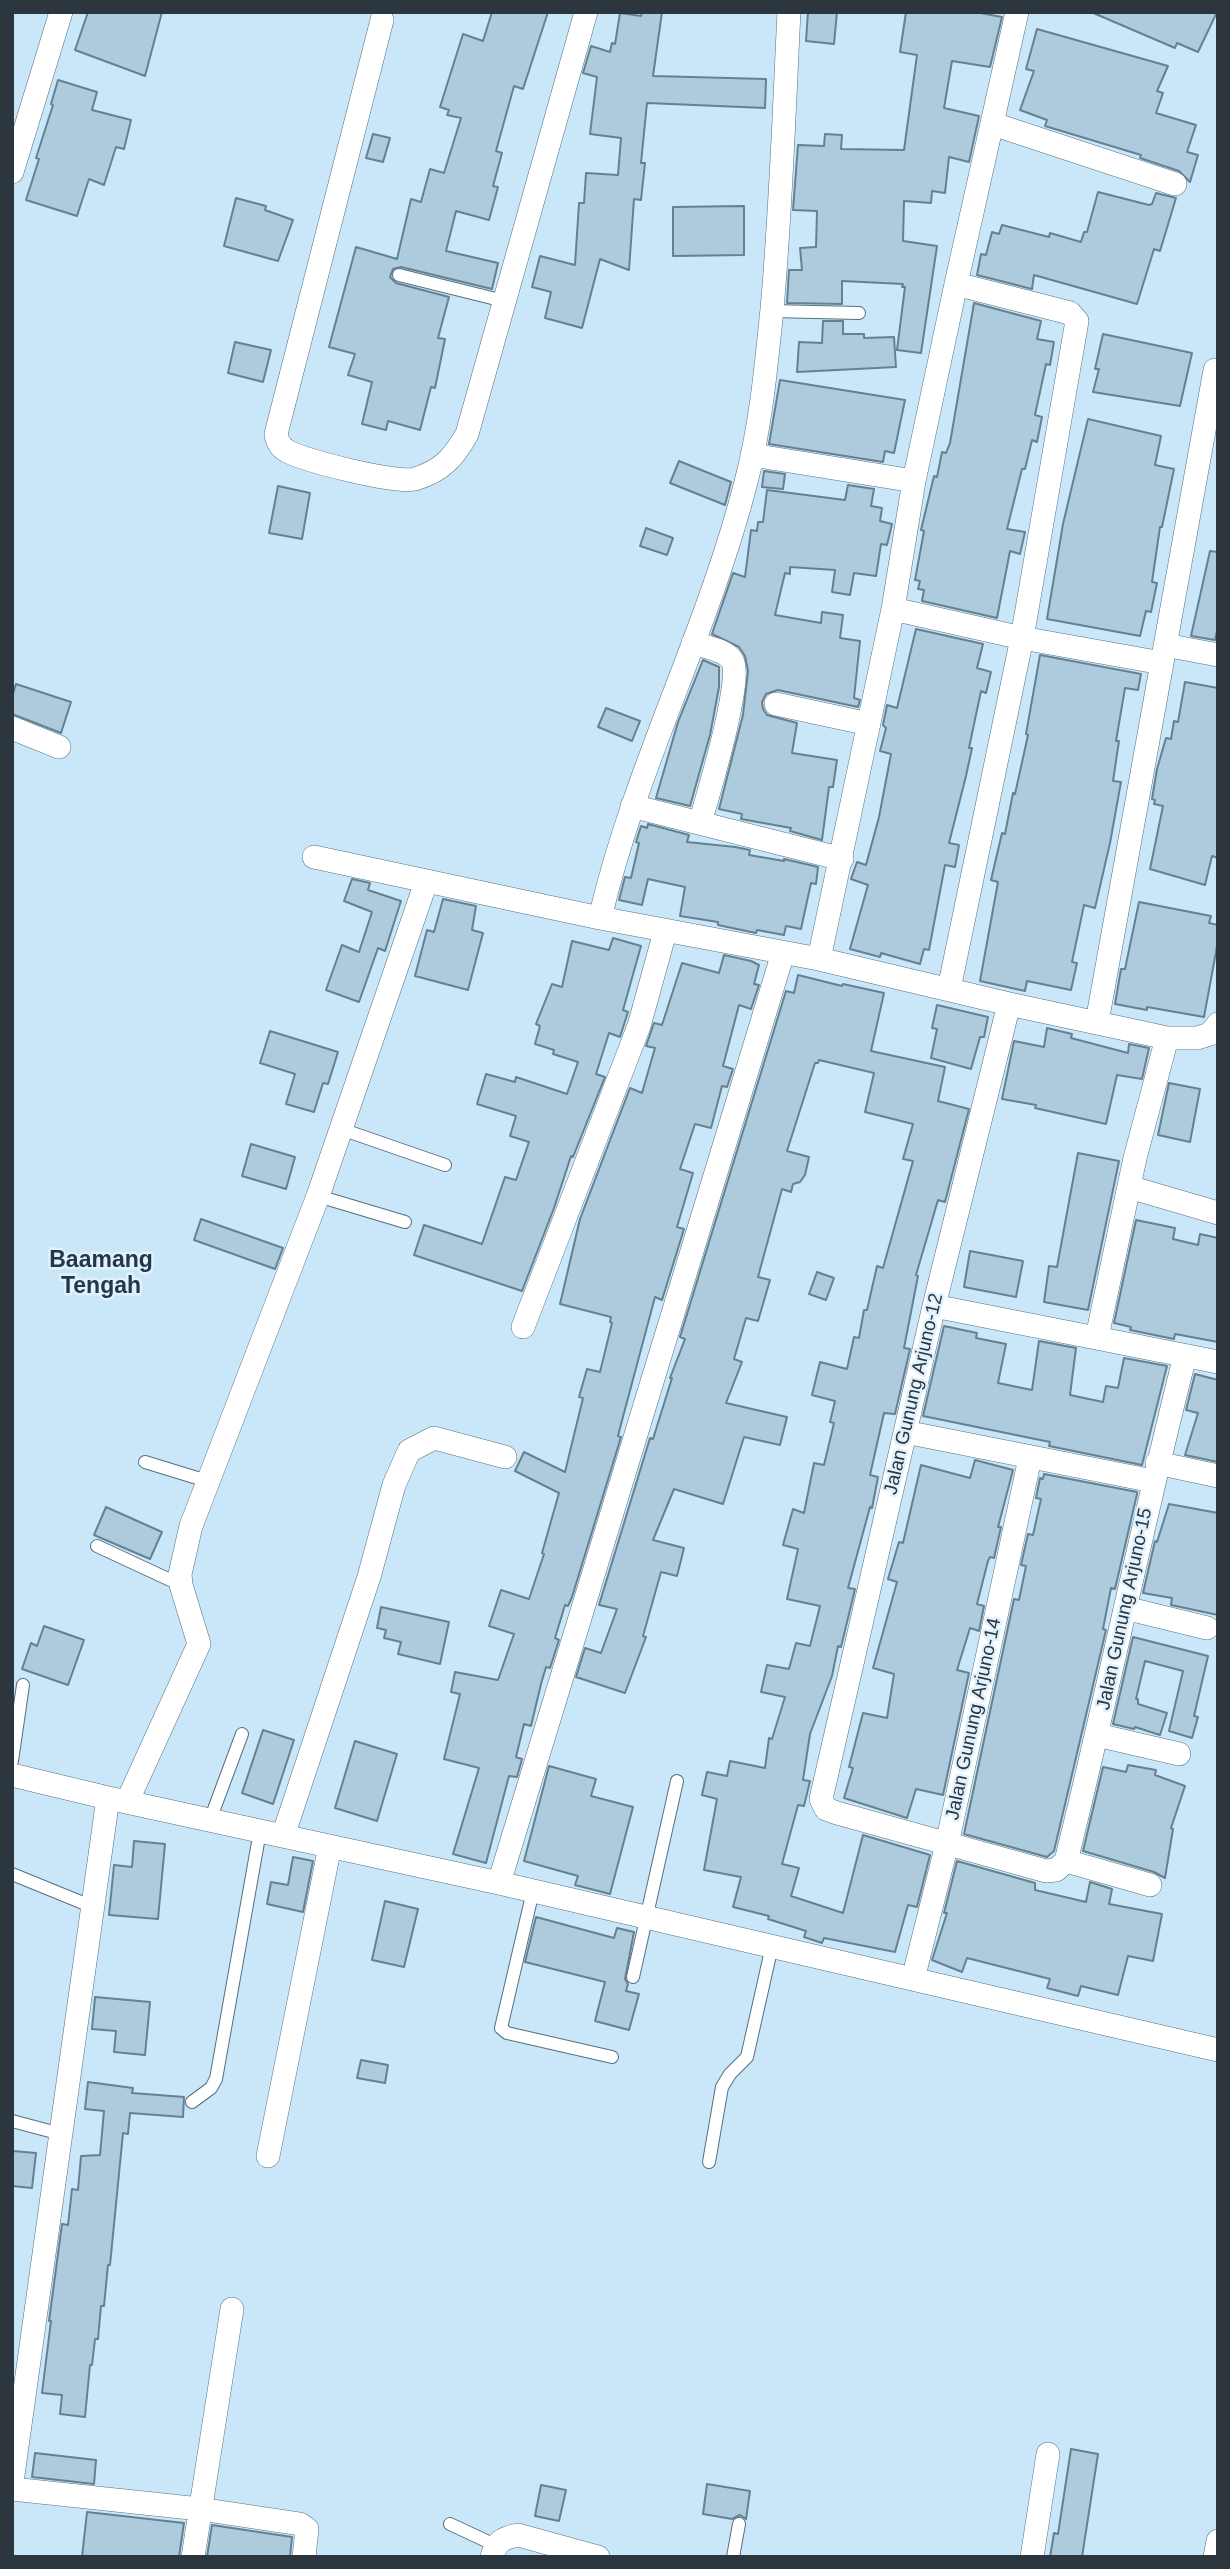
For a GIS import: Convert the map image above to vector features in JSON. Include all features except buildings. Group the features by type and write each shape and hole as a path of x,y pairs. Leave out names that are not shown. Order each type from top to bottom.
{"street":[{"path":"12,172 61,12"},
{"path":"382,20 276,433 278,443 286,450 301,456 393,480 412,480 447,464 467,434 586,12"},
{"path":"600,918 611,870 632,806 735,521 758,430 771,311 789,12"},
{"path":"819,959 893,609 915,481 956,284 1017,12"},
{"path":"993,124 1175,184"},
{"path":"949,989 1022,638 1077,321 1070,313 956,284"},
{"path":"1097,1022 1215,370"},
{"path":"752,455 915,481"},
{"path":"893,609 1022,638 1163,654 1218,656"},
{"path":"693,643 723,653 733,661 736,674 724,734 700,824"},
{"path":"776,704 869,724"},
{"path":"12,728 59,747"},
{"path":"632,806 842,859"},
{"path":"314,857 665,932 819,959 1167,1038 1197,1038 1210,1034 1218,1024"},
{"path":"12,2482 18,2404 61,2134 93,1907 118,1800 199,1644 180,1585 184,1552 207,1481 318,1196 426,882"},
{"path":"523,1328 639,1026 665,932"},
{"path":"499,1883 783,953"},
{"name":"Jalan Gunung Arjuno-12","path":"947,1844 826,1809 821,1799 934,1306 1009,1004"},
{"path":"1097,1337 1129,1187 1167,1038"},
{"path":"1129,1187 1218,1213"},
{"path":"934,1306 1218,1362"},
{"name":"Jalan Gunung Arjuno-15","path":"1066,1861 1097,1735 1155,1472 1185,1356"},
{"path":"905,1432 1030,1458 1218,1476"},
{"path":"283,1836 369,1577 394,1485 409,1451 434,1438 505,1457"},
{"name":"Jalan Gunung Arjuno-14","path":"913,1979 947,1844 1030,1458"},
{"path":"1125,1608 1207,1628"},
{"path":"1097,1735 1179,1754"},
{"path":"12,1775 499,1883 1218,2050"},
{"path":"947,1844 1046,1871 1056,1870 1066,1861 1150,1885"},
{"path":"268,2155 330,1846"},
{"path":"193,2557 232,2309"},
{"path":"1031,2557 1048,2454"},
{"path":"12,2488 200,2509 300,2524 307,2529 304,2557"},
{"path":"494,2551 505,2537 518,2535 598,2557"},
{"path":"1215,2557 1218,2541"}],"lane":[{"path":"399,275 504,301"},
{"path":"771,311 859,313"},
{"path":"341,1129 444,1165"},
{"path":"318,1196 405,1222"},
{"path":"145,1462 207,1481"},
{"path":"97,1546 180,1585"},
{"path":"12,1761 23,1685"},
{"path":"210,1820 242,1734"},
{"path":"633,1977 677,1781"},
{"path":"192,2102 211,2088 216,2079 260,1831"},
{"path":"12,1874 93,1907"},
{"path":"533,1891 501,2028 507,2033 612,2057"},
{"path":"709,2162 722,2087 730,2074 747,2057 751,2046 772,1946"},
{"path":"12,2121 61,2134"},
{"path":"450,2524 494,2551"},
{"path":"733,2557 740,2524"}],"district":[{"name":"Baamang Tengah","path":"101,1274"}]}
